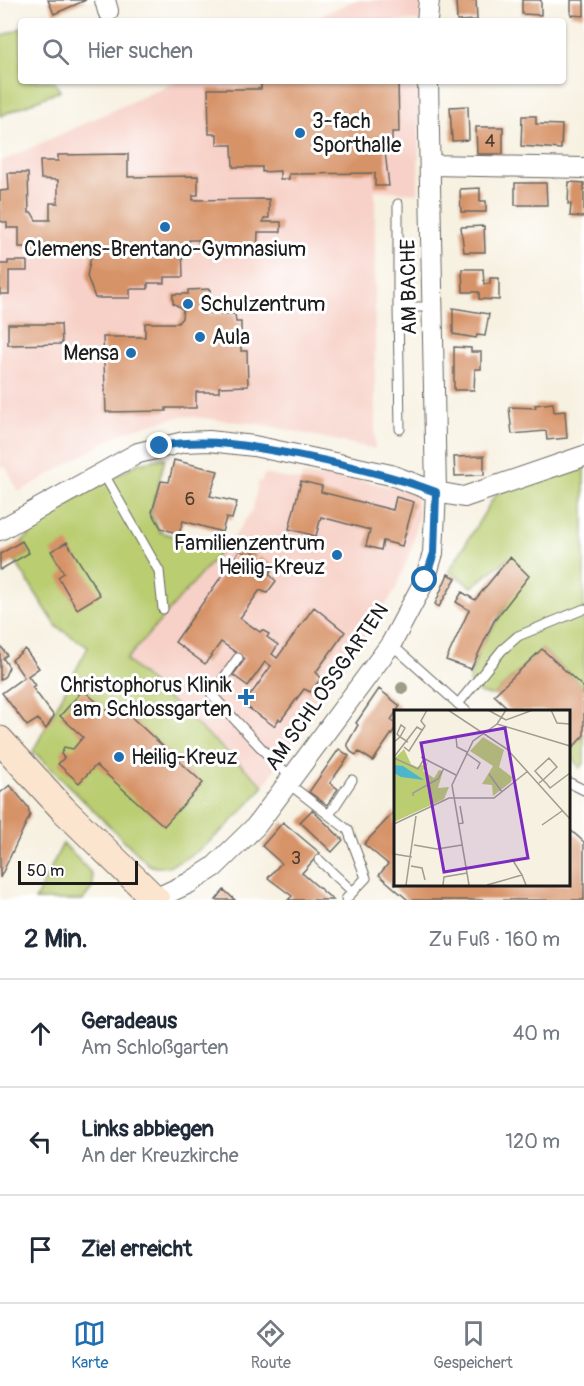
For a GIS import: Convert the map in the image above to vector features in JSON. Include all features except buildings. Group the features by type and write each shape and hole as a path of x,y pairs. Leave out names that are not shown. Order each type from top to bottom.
{"street":[{"path":"427,18 429,0"},
{"name":"AM BACHE","path":"428,84 436,492"},
{"path":"431,165 584,168"},
{"path":"0,530 102,471 138,453 160,446 209,441 254,446 380,473 436,492 464,497 584,456"},
{"name":"AM SCHLOSSGARTEN","path":"155,900 214,867 256,826 292,781 391,644 425,580 431,562 436,492"},
{"path":"0,740 63,810 155,900"}],"lane":[{"path":"399,204 400,429"},
{"path":"398,307 433,307"},
{"path":"102,471 159,572 163,609"},
{"path":"458,704 502,650 518,636 584,609"},
{"path":"391,644 465,710"},
{"path":"238,658 212,695 292,781 348,830 366,878 350,896 319,860"},
{"path":"329,815 352,780"}],"shaded area":[{"path":"355,0 422,0 421,18 316,18"},
{"name":"Schulzentrum","path":"170,84 420,84 418,193 375,190 375,449 260,424 182,416 123,432 19,492 5,466 0,469 0,162"},
{"name":"Christophorus Klinik am Schlossgarten","path":"322,472 415,492 419,513 412,547 395,591 264,786 126,660 235,535 253,509 258,482 262,481 264,474 301,481 302,475 321,478"}],"green space":[{"path":"18,29 18,84 56,84 60,91 0,116 0,37"},
{"path":"165,458 151,513 160,532 222,550 126,660 264,786 243,810 211,840 177,863 161,867 148,864 33,751 88,647 57,627 15,561 29,553 22,541 29,536 24,527 139,463"},
{"path":"584,464 584,688 542,649 494,695 481,694 469,682 479,650 510,599 510,557 472,587 449,571 494,497 504,489"},
{"path":"584,735 584,764 580,768 569,752"},
{"path":"63,843 92,874 93,887 83,900 35,900"}],"place":[{"name":"3-fach Sporthalle","path":"300,133"},
{"name":"Clemens-Brentano-Gymnasium","path":"165,227"},
{"name":"Schulzentrum","path":"188,304"},
{"name":"Aula","path":"200,337"},
{"name":"Mensa","path":"131,353"},
{"name":"Familienzentrum Heilig-Kreuz","path":"337,555"},
{"name":"Christophorus Klinik am Schlossgarten","path":"246,697"},
{"name":"Heilig-Kreuz","path":"119,757"}],"route":[{"path":"160,446 209,441 254,446 391,475 436,492 434,553 425,580"}]}
